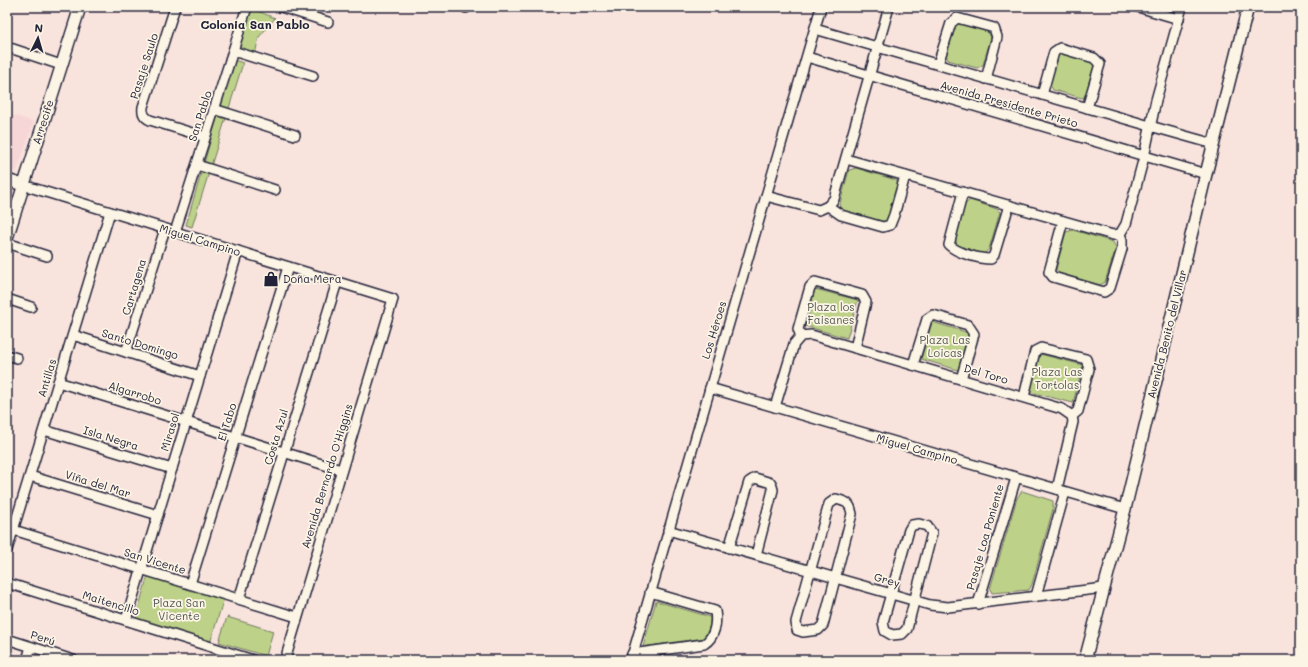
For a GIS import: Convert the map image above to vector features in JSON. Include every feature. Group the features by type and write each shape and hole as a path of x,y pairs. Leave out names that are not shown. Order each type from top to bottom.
{"street":[{"name":"Arrecife","path":"7,238 80,7"},
{"name":"Pasaje Saulo","path":"175,7 143,107 143,112 145,117 150,120 206,137"},
{"name":"San Pablo","path":"175,232 247,7"},
{"path":"281,7 328,22"},
{"name":"Los Héroes","path":"631,657 821,7"},
{"path":"766,196 819,210 828,206 834,199 889,7"},
{"path":"1138,7 1179,19"},
{"path":"1063,221 1049,272 1052,277 1104,292 1110,288 1122,249 1120,234 1126,224 1144,157 1154,106 1182,7"},
{"name":"Avenida Benito del Villar","path":"1086,660 1125,509 1248,7"},
{"path":"938,64 951,23 957,18 994,28 998,37 986,78"},
{"name":"Avenida Presidente Prieto","path":"815,29 1214,144"},
{"path":"7,47 61,65"},
{"path":"1042,95 1054,52 1060,48 1094,58 1100,64 1087,108"},
{"path":"233,51 313,76"},
{"name":"Avenida Presidente Prieto","path":"807,57 1206,174"},
{"path":"214,109 295,134"},
{"path":"846,159 1113,235 1120,234"},
{"path":"197,165 275,190"},
{"path":"828,206 841,215 883,227 890,225 905,176"},
{"name":"Miguel Campino","path":"7,180 393,299"},
{"path":"963,192 949,239 949,245 954,249 984,259 991,259 994,255 1009,205"},
{"name":"Antillas","path":"7,550 10,529 30,476 110,212"},
{"name":"Cartagena","path":"126,352 165,229"},
{"path":"7,243 47,256"},
{"name":"Mirasol","path":"126,620 238,251"},
{"name":"El Tabo","path":"190,584 288,267"},
{"name":"Costa Azul","path":"239,599 336,282"},
{"path":"775,407 794,344 801,336 798,329 810,287 815,282 862,295 866,302 854,348"},
{"path":"7,299 31,307"},
{"name":"Avenida Bernardo O'Higgins","path":"285,660 393,299"},
{"path":"914,365 927,319 934,315 968,325 974,334 961,379"},
{"name":"Santo Domingo","path":"72,335 200,376"},
{"name":"Del Toro","path":"801,336 811,336 1024,397 1062,409 1072,416"},
{"path":"1024,397 1035,351 1041,348 1086,359 1089,369 1078,412 1072,416 1073,422 1061,491 1036,596"},
{"path":"7,355 17,358"},
{"name":"Algarrobo","path":"58,382 341,470"},
{"name":"Miguel Campino","path":"710,388 1125,509"},
{"name":"Isla Negra","path":"44,430 172,470"},
{"name":"Viña del Mar","path":"30,476 158,515"},
{"path":"729,548 749,482 755,478 771,483 773,490 756,555"},
{"name":"Pasaje Loa Poniente","path":"978,604 1016,478"},
{"path":"836,499 847,502 850,506 852,514 835,578 822,624 818,630 803,632 797,630 796,622 829,504 836,499"},
{"path":"919,524 928,526 932,533 915,600 908,629 902,634 892,635 885,631 883,622 909,530 912,525 919,524"},
{"name":"San Vicente","path":"10,529 297,617"},
{"name":"Grey","path":"668,530 930,605 948,607 1104,588"},
{"name":"Maitencillo","path":"7,583 253,660"},
{"path":"631,657 704,644 711,640 717,620 715,611 650,592"},
{"name":"Perú","path":"7,639 73,660"},
{"path":"26,660 31,647"}],"shaded area":[{"path":"7,113 34,122 17,171 7,168"}],"green space":[{"path":"250,8 275,18 259,37 255,54 239,48"},
{"path":"960,23 987,31 991,37 983,65 977,68 948,60 946,55 954,26"},
{"path":"1064,53 1091,61 1095,67 1087,95 1082,98 1053,90 1050,85 1058,56"},
{"path":"234,60 243,63 192,227 186,225"},
{"path":"856,168 896,180 899,186 888,220 884,223 843,211 839,207 849,170"},
{"path":"970,200 997,209 1000,212 989,249 984,254 957,245 955,238 965,204"},
{"path":"1073,230 1113,242 1116,248 1105,282 1100,285 1059,273 1056,269 1066,232"},
{"name":"Plaza los Faisanes","path":"815,289 858,300 847,338 805,326"},
{"name":"Plaza Las Loicas","path":"932,322 969,333 958,370 921,359"},
{"name":"Plaza Las Tortolas","path":"1040,354 1083,365 1073,403 1030,392"},
{"path":"1022,491 1053,501 1053,509 1032,584 1029,590 992,593 990,589 1017,498"},
{"name":"Plaza San Vicente","path":"148,575 224,598 210,643 135,620"},
{"path":"656,601 710,617 709,628 704,638 643,647"},
{"path":"227,617 273,631 266,656 219,642"}],"place":[{"name":"Doña Mera","path":"271,279"}],"district":[{"name":"Colonia San Pablo","path":"255,25"}]}
